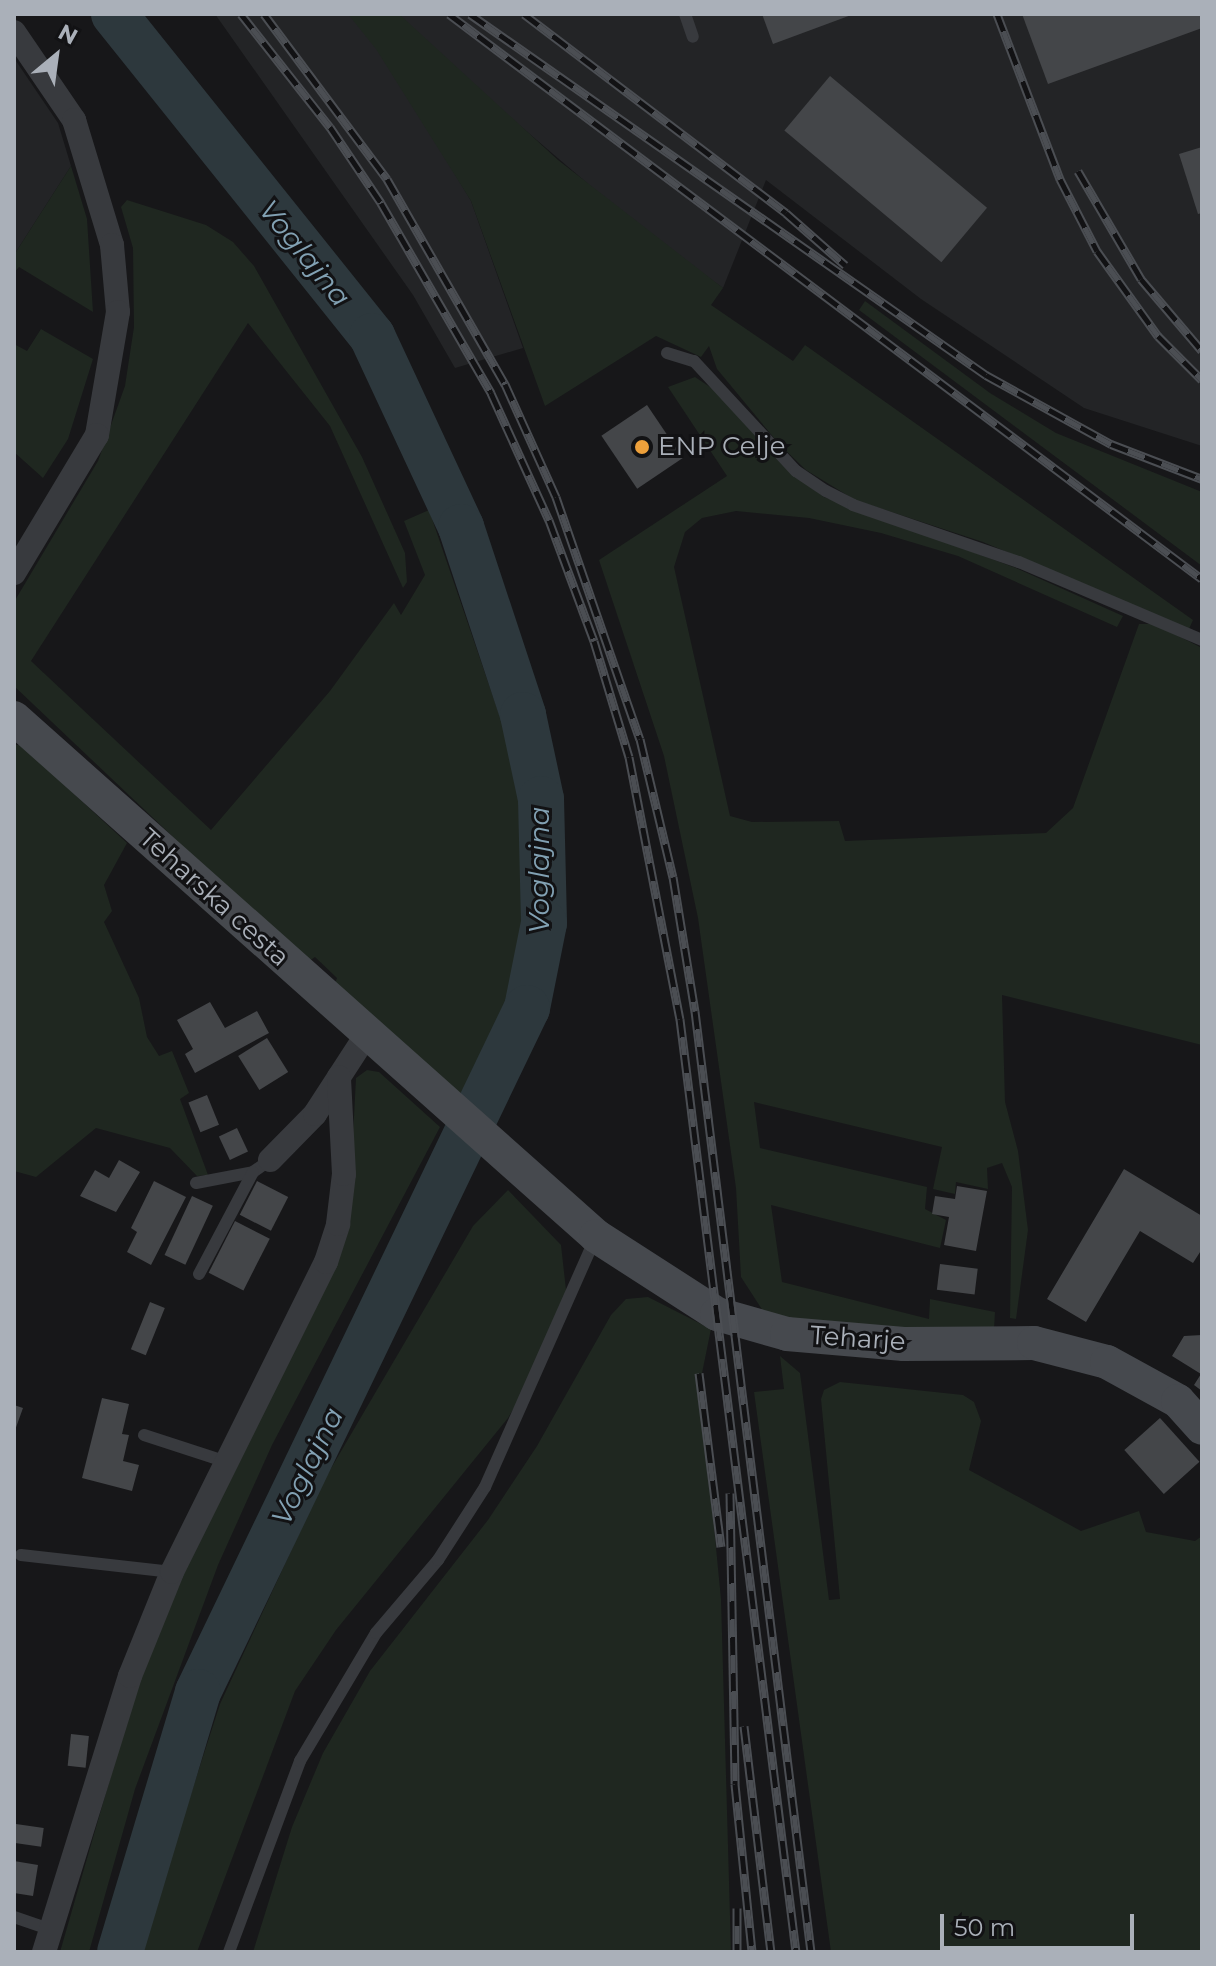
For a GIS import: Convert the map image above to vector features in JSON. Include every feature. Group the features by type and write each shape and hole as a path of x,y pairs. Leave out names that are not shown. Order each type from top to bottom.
{"street":[{"path":"14,32 74,120 112,245 118,312 97,435 14,573"},
{"name":"Teharska cesta","path":"14,718 536,1182"},
{"path":"262,1166 315,1114 367,1034"},
{"path":"46,1940 130,1676 172,1572 224,1461 312,1293 338,1224 344,1174 339,1077"},
{"name":"Teharje","path":"536,1182 596,1236 733,1321 787,1334 904,1344 1034,1343 1107,1362 1178,1401 1202,1428"}],"lane":[{"path":"685,14 693,37"},
{"path":"667,353 694,361 796,471 840,498 1005,556 1202,640"},
{"path":"196,1183 262,1166"},
{"path":"199,1274 262,1166"},
{"path":"229,1952 300,1761 376,1633 438,1560 485,1487 596,1236"},
{"path":"144,1435 224,1461"},
{"path":"21,1555 172,1572"},
{"path":"14,1917 46,1940"}],"shaded area":[{"path":"215,14 1202,14 1202,446 1084,408 921,299 766,180 723,288 635,224 483,94 437,144 471,201 523,348 455,368 413,295"},
{"path":"348,14 399,14 558,160 723,288 711,305 793,361 805,345 1193,620 1189,629 983,542 855,500 806,470 779,444 717,369 709,346 701,357 656,336 545,406 471,201 376,49"},
{"path":"14,58 58,123 71,166 14,255"},
{"path":"71,166 87,219 93,312 19,267 14,273 14,255"},
{"path":"127,200 206,225 233,242 254,266 362,457 405,553 407,582 403,588 330,426 248,323 31,661 211,830 330,691 394,603 401,615 425,575 404,521 429,510 521,778 522,916 511,995 491,1048 463,1096 334,986 337,978 315,957 306,963 14,686 14,602 98,461 125,386 134,327 133,248 121,207"},
{"path":"865,301 990,393 1056,433 1202,492 1202,566 859,310"},
{"path":"41,329 93,359 68,439 43,478 14,452 14,344 27,351"},
{"path":"695,377 719,393 793,474 824,497 1016,568 1123,616 1117,627 958,556 881,533 809,518 736,511 702,518 685,532 674,567 730,816 752,822 839,821 845,841 1046,833 1073,808 1139,624 1155,624 1202,648 1202,1045 1002,995 1005,1102 1018,1151 1028,1230 1016,1319 1010,1318 1012,1187 1002,1163 987,1168 988,1189 956,1182 955,1194 933,1189 942,1147 754,1102 760,1148 927,1187 925,1209 946,1220 940,1248 771,1205 782,1282 929,1319 930,1299 995,1312 994,1329 982,1336 803,1322 763,1311 741,1277 736,1188 698,918 664,756 599,560 727,476 668,387"},
{"path":"14,745 21,745 127,843 104,885 112,911 104,922 139,998 147,1037 159,1056 172,1051 189,1093 180,1099 208,1175 197,1176 170,1148 96,1128 36,1177 14,1171"},
{"path":"367,1070 379,1072 440,1127 272,1445 218,1565 135,1789 89,1952 60,1952 140,1675 351,1175 356,1078"},
{"path":"508,1190 561,1245 568,1308 562,1325 508,1418 336,1630 295,1691 197,1952 140,1952 220,1704 323,1482 473,1226"},
{"path":"648,1297 711,1329 700,1383 721,1599 731,1952 253,1952 292,1827 323,1753 370,1671 488,1520 537,1446 611,1315 626,1299"},
{"path":"780,1356 800,1373 829,1600 840,1599 821,1399 824,1390 840,1382 963,1395 974,1402 981,1421 969,1470 1081,1531 1139,1511 1146,1532 1195,1541 1202,1536 1202,1952 831,1952 754,1392 784,1389"}],"building":[{"path":"762,14 854,14 773,44"},
{"path":"1022,14 1202,14 1202,28 1048,84"},
{"path":"830,76 987,208 941,262 784,130"},
{"path":"1202,147 1202,213 1198,214 1179,154"},
{"name":"ENP Celje","path":"647,405 683,458 637,489 601,436"},
{"path":"210,1002 225,1028 257,1011 269,1033 195,1073 185,1054 193,1049 177,1020"},
{"path":"267,1038 288,1072 259,1090 238,1056"},
{"path":"207,1095 219,1125 200,1132 188,1102"},
{"path":"237,1128 248,1152 230,1160 219,1136"},
{"path":"119,1160 140,1172 116,1212 80,1196 95,1170 109,1178"},
{"path":"1124,1169 1202,1216 1202,1249 1193,1263 1140,1231 1086,1322 1047,1299"},
{"path":"154,1181 186,1197 151,1265 127,1252 137,1232 131,1228"},
{"path":"257,1181 288,1197 271,1231 240,1215"},
{"path":"957,1186 987,1191 976,1251 944,1245 949,1217 932,1214 935,1196 955,1199"},
{"path":"192,1196 213,1206 185,1265 165,1255"},
{"path":"235,1221 270,1239 243,1290 209,1273"},
{"path":"940,1264 978,1269 975,1294 937,1290"},
{"path":"150,1302 165,1308 146,1355 131,1349"},
{"path":"1202,1335 1202,1391 1194,1385 1201,1374 1172,1356 1184,1336"},
{"path":"102,1398 129,1404 122,1434 129,1435 123,1461 139,1465 132,1491 82,1478"},
{"path":"14,1405 23,1408 14,1433"},
{"path":"1160,1418 1199,1462 1164,1494 1124,1450"},
{"path":"71,1734 89,1736 86,1768 68,1766"},
{"path":"16,1824 44,1828 41,1847 14,1843"},
{"path":"14,1861 38,1865 33,1896 14,1893"}],"waterway":[{"name":"Voglajna","path":"114,14 372,336 461,527 523,715 541,799 544,923 527,1008 198,1692 120,1952"}],"railway":[{"path":"241,14 330,127 381,203 491,393 549,520 594,641 629,757 680,1019 796,1952"},
{"path":"264,14 387,179 505,384 556,497 640,739 673,877 695,1011 811,1952"},
{"path":"449,14 1202,579"},
{"path":"470,14 986,375 1111,444 1202,479"},
{"path":"524,14 786,213 845,265"},
{"path":"997,14 1060,179 1097,251 1158,336 1202,380"},
{"path":"1078,171 1141,279 1202,351"},
{"path":"699,1373 721,1547"},
{"path":"730,1493 735,1784 752,1952"},
{"path":"744,1726 771,1952"},
{"path":"737,1908 737,1952"}],"place":[{"name":"ENP Celje","path":"642,447"}]}
